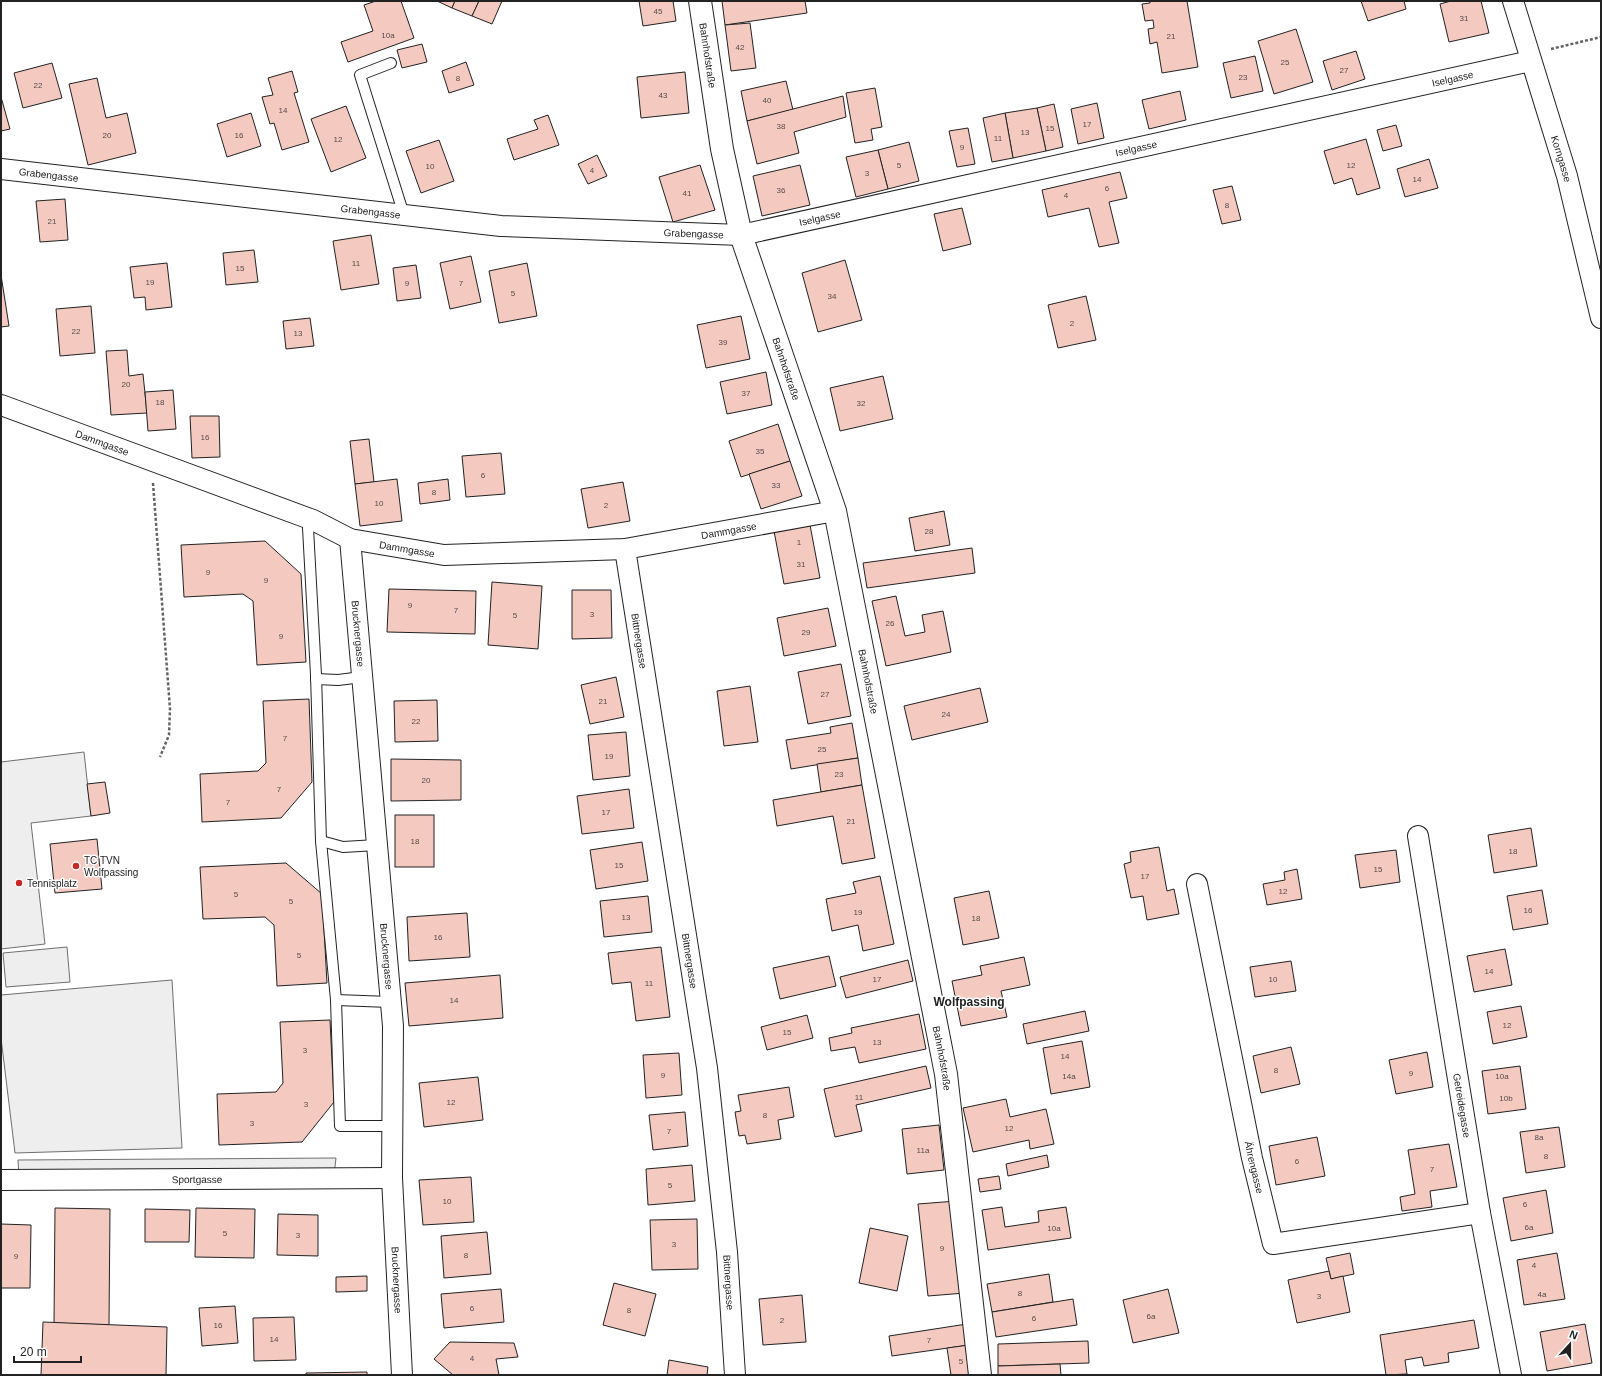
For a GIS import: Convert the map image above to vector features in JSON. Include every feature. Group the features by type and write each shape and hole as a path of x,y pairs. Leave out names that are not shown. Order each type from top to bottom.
{"street":[{"name":"Bahnhofstraße","path":"700,1 722,149 741,235 835,511 946,1074 980,1375"},
{"name":"Korngasse","path":"1514,1 1566,176 1601,318"},
{"name":"Iselgasse","path":"741,235 1530,57"},
{"name":"Grabengasse","path":"1,169 501,226 741,235"},
{"name":"Dammgasse","path":"1,405 313,520 350,539 444,555 625,549 835,511"},
{"name":"Brucknergasse","path":"350,539 393,1026 392,1178 402,1375"},
{"name":"Bittnergasse","path":"625,549 707,1068 727,1252 735,1375"},
{"name":"Getreidegasse","path":"1418,836 1480,1213 1512,1375"},
{"name":"Ährengasse","path":"1197,884 1252,1158 1273,1244 1480,1213"},
{"name":"Sportgasse","path":"1,1180 392,1178"}],"lane":[{"path":"391,63 360,75 404,215"},
{"path":"313,520 308,528 316,679 321,841 336,1000 340,1126 392,1126"},
{"path":"316,679 338,680 362,677"},
{"path":"321,841 343,847 377,844"},
{"path":"336,1000 390,1002"}],"path":[{"path":"1530,57 1601,36"},
{"path":"151,461 170,709 169,734 160,757"}],"shaded area":[{"name":"Tennisplatz","path":"84,752 91,816 31,823 45,944 1,949 1,762"},
{"path":"67,947 70,982 6,987 3,953"},
{"path":"172,980 182,1148 15,1153 1,1038 1,995"},
{"path":"336,1158 334,1175 19,1176 18,1160"}],"building":[{"path":"376,1 401,1 414,38 348,62 341,42 373,31 364,5"},
{"path":"437,1 455,1 452,8"},
{"path":"455,1 479,1 472,16 452,8"},
{"path":"479,1 502,1 492,24 472,16"},
{"path":"639,1 673,1 676,21 643,26"},
{"path":"722,1 805,1 807,13 725,25"},
{"path":"1150,1 1187,1 1198,67 1162,73 1157,42 1150,44 1148,29 1154,28 1153,20 1145,21 1142,4 1150,3"},
{"path":"1361,1 1404,1 1406,9 1368,21"},
{"path":"1451,1 1481,1 1489,33 1449,42 1440,4"},
{"path":"750,23 756,68 731,71 725,25"},
{"path":"1296,29 1313,82 1274,94 1258,41"},
{"path":"422,44 427,62 402,68 397,50"},
{"path":"1356,51 1365,79 1332,90 1323,61"},
{"path":"1255,56 1263,91 1231,98 1223,63"},
{"path":"466,62 474,85 449,93 442,71"},
{"path":"52,63 62,98 23,108 14,73"},
{"path":"292,71 298,92 294,93 309,142 282,150 274,123 270,124 262,97 273,95 268,78"},
{"path":"685,72 689,113 641,118 637,77"},
{"path":"97,78 106,118 127,113 136,153 88,165 69,84"},
{"path":"786,81 793,110 747,121 741,91"},
{"path":"875,88 882,127 871,129 873,140 855,143 846,93"},
{"path":"1180,91 1186,120 1149,129 1142,100"},
{"path":"843,96 846,117 794,132 799,153 757,164 747,121"},
{"path":"1,97 10,129 1,131"},
{"path":"1097,103 1104,138 1078,144 1071,109"},
{"path":"1054,104 1063,147 1046,151 1037,108"},
{"path":"346,106 366,158 331,172 311,119"},
{"path":"1037,108 1046,151 1013,158 1005,113"},
{"path":"251,113 261,146 227,157 217,124"},
{"path":"1005,113 1013,158 992,162 983,118"},
{"path":"548,115 559,145 514,160 507,139 538,129 534,120"},
{"path":"1396,125 1402,146 1383,151 1377,130"},
{"path":"968,128 975,164 957,167 949,131"},
{"path":"1366,139 1380,188 1357,195 1352,178 1334,184 1324,151"},
{"path":"439,140 454,181 421,193 406,151"},
{"path":"909,142 919,181 888,189 878,150"},
{"path":"878,150 888,189 856,197 846,157"},
{"path":"597,155 607,176 588,184 578,164"},
{"path":"1429,159 1438,188 1405,197 1397,169"},
{"path":"700,165 715,210 673,222 659,177"},
{"path":"800,165 810,205 762,216 753,176"},
{"path":"1120,172 1127,198 1109,202 1119,243 1099,247 1089,208 1048,217 1042,190"},
{"path":"1232,186 1241,220 1222,224 1213,190"},
{"path":"65,199 68,240 40,242 36,201"},
{"path":"962,208 971,244 943,251 934,214"},
{"path":"371,235 379,284 341,290 333,241"},
{"path":"254,250 258,282 226,285 223,253"},
{"path":"471,256 481,302 450,309 440,263"},
{"path":"845,260 862,320 818,332 802,273"},
{"path":"167,263 172,307 146,310 145,297 134,298 130,267"},
{"path":"527,263 537,316 499,323 489,271"},
{"path":"416,265 421,298 397,301 393,268"},
{"path":"1,275 9,326 1,327"},
{"path":"1086,296 1096,340 1058,348 1048,305"},
{"path":"91,306 95,353 60,356 56,309"},
{"path":"741,316 750,359 706,368 697,325"},
{"path":"310,318 314,346 286,349 283,321"},
{"path":"127,350 129,376 143,374 147,413 111,415 106,351"},
{"path":"766,372 772,405 727,414 720,382"},
{"path":"883,376 893,419 840,431 830,388"},
{"path":"173,390 176,429 148,431 145,392"},
{"path":"190,416 219,416 220,457 192,458"},
{"path":"778,424 790,461 741,477 729,441"},
{"path":"369,439 374,482 355,484 350,441"},
{"path":"501,453 505,494 466,497 462,456"},
{"path":"790,461 802,496 761,509 749,474"},
{"path":"397,479 402,521 360,526 355,484"},
{"path":"448,479 450,500 420,504 418,483"},
{"path":"623,482 630,521 588,528 581,489"},
{"path":"944,511 950,545 915,551 909,518"},
{"path":"810,525 820,578 784,584 774,531"},
{"path":"265,541 301,574 306,662 257,665 253,601 243,594 184,597 181,545"},
{"path":"972,548 975,573 867,588 863,563"},
{"path":"492,582 542,586 538,649 488,645"},
{"path":"389,589 476,591 475,634 387,632"},
{"path":"572,590 611,590 612,638 572,639"},
{"path":"896,596 905,636 925,632 922,615 943,611 951,652 886,666 872,601"},
{"path":"828,608 836,646 784,656 777,618"},
{"path":"841,664 851,716 808,724 798,672"},
{"path":"616,677 624,717 590,724 581,685"},
{"path":"750,686 758,742 724,746 717,691"},
{"path":"980,688 988,722 912,740 904,706"},
{"path":"309,699 312,782 281,818 202,822 200,774 258,771 266,763 263,701"},
{"path":"437,700 438,741 395,742 394,701"},
{"path":"852,723 858,758 791,769 786,740 831,733 830,727"},
{"path":"626,732 630,776 593,780 588,735"},
{"path":"858,758 862,785 821,792 817,764"},
{"path":"391,759 461,760 461,800 391,801"},
{"path":"105,782 110,813 91,816 87,784"},
{"path":"862,785 875,858 842,864 833,816 777,826 773,800"},
{"path":"629,789 634,828 582,834 577,796"},
{"path":"395,815 434,815 434,867 395,867"},
{"path":"1531,828 1537,866 1494,873 1488,835"},
{"name":"TC TVN Wolfpassing","path":"97,839 102,889 55,893 50,844"},
{"path":"642,842 648,881 596,889 590,850"},
{"path":"1159,847 1167,891 1174,889 1179,914 1147,920 1143,896 1131,898 1124,864 1131,862 1130,852"},
{"path":"1396,850 1400,882 1360,888 1355,855"},
{"path":"286,863 322,894 327,983 277,986 274,925 265,917 203,919 200,867"},
{"path":"1297,869 1302,899 1267,905 1263,884 1285,880 1284,872"},
{"path":"880,876 894,944 863,951 858,925 832,931 826,899 856,893 853,882"},
{"path":"1542,890 1548,924 1513,930 1507,896"},
{"path":"989,891 999,938 963,945 954,898"},
{"path":"648,896 652,932 604,937 600,901"},
{"path":"467,913 470,957 409,961 407,917"},
{"path":"661,947 670,1017 636,1021 631,982 612,984 608,953"},
{"path":"1505,949 1512,985 1474,992 1467,956"},
{"path":"829,956 836,986 780,999 773,968"},
{"path":"1024,957 1030,985 1001,991 1007,1017 961,1026 952,981 982,975 980,966"},
{"path":"908,960 913,981 846,998 840,977"},
{"path":"1291,961 1296,991 1255,997 1250,967"},
{"path":"500,975 503,1018 409,1026 405,983"},
{"path":"1521,1006 1527,1037 1493,1044 1487,1012"},
{"path":"1085,1011 1089,1031 1027,1044 1023,1024"},
{"path":"919,1014 926,1049 859,1063 855,1047 831,1051 829,1038 852,1033 851,1028"},
{"path":"807,1015 813,1038 767,1050 761,1027"},
{"path":"330,1020 334,1102 302,1142 219,1145 217,1094 276,1092 283,1083 280,1022"},
{"path":"1082,1041 1090,1087 1051,1094 1043,1048"},
{"path":"1291,1047 1300,1084 1261,1093 1253,1056"},
{"path":"1427,1052 1433,1087 1396,1094 1389,1060"},
{"path":"679,1053 682,1095 646,1098 643,1055"},
{"path":"926,1066 931,1088 856,1105 862,1131 835,1137 824,1089"},
{"path":"1520,1066 1526,1109 1488,1114 1482,1071"},
{"path":"478,1077 483,1120 424,1127 419,1083"},
{"path":"789,1087 794,1117 778,1120 781,1139 747,1144 745,1135 739,1136 735,1112 741,1111 738,1095"},
{"path":"1006,1099 1010,1117 1046,1109 1054,1144 1030,1149 1029,1140 973,1152 963,1108"},
{"path":"685,1112 688,1146 653,1150 649,1115"},
{"path":"939,1125 944,1170 907,1174 902,1129"},
{"path":"1559,1127 1565,1167 1526,1173 1520,1132"},
{"path":"1317,1137 1325,1176 1276,1185 1269,1146"},
{"path":"1449,1144 1457,1187 1430,1191 1432,1207 1402,1211 1400,1197 1415,1194 1408,1150"},
{"path":"1047,1155 1049,1167 1008,1176 1006,1164"},
{"path":"692,1165 695,1201 648,1205 646,1169"},
{"path":"999,1176 1001,1189 980,1192 978,1179"},
{"path":"471,1177 474,1222 423,1225 419,1180"},
{"path":"1546,1190 1553,1233 1511,1241 1503,1198"},
{"path":"956,1201 965,1293 928,1296 918,1204"},
{"path":"1002,1207 1005,1227 1039,1222 1038,1211 1066,1207 1071,1238 988,1250 982,1210"},
{"path":"55,1208 110,1209 109,1325 54,1323"},
{"path":"196,1208 255,1209 254,1258 195,1257"},
{"path":"145,1209 190,1210 189,1242 145,1242"},
{"path":"278,1214 318,1215 318,1256 277,1255"},
{"path":"697,1219 698,1269 652,1270 650,1220"},
{"path":"1,1224 31,1225 30,1288 1,1288"},
{"path":"870,1228 908,1236 897,1291 859,1283"},
{"path":"487,1232 491,1274 444,1278 441,1236"},
{"path":"1350,1253 1354,1274 1331,1279 1326,1258"},
{"path":"1557,1253 1565,1299 1524,1305 1517,1260"},
{"path":"1329,1271 1331,1279 1343,1276 1350,1312 1297,1323 1288,1280"},
{"path":"1049,1274 1053,1302 992,1312 987,1284"},
{"path":"367,1276 367,1291 336,1292 336,1277"},
{"path":"614,1283 656,1294 645,1336 603,1325"},
{"path":"501,1289 504,1322 444,1328 441,1294"},
{"path":"1168,1289 1179,1333 1133,1343 1123,1300"},
{"path":"802,1295 806,1342 763,1345 759,1299"},
{"path":"1073,1299 1077,1325 996,1337 992,1312"},
{"path":"235,1306 238,1343 202,1346 199,1308"},
{"path":"294,1317 296,1360 254,1361 253,1318"},
{"path":"1474,1320 1479,1348 1448,1353 1449,1362 1424,1366 1422,1357 1405,1360 1407,1374 1386,1375 1380,1335"},
{"path":"43,1322 167,1327 166,1375 41,1375"},
{"path":"967,1324 969,1345 892,1356 889,1336"},
{"path":"1585,1324 1592,1363 1547,1371 1540,1332"},
{"path":"1088,1341 1089,1363 998,1366 998,1344"},
{"path":"450,1342 514,1343 518,1357 496,1359 499,1375 453,1375 434,1359"},
{"path":"969,1345 974,1375 951,1375 947,1348"},
{"path":"669,1360 708,1367 707,1375 667,1375"},
{"path":"1060,1364 1061,1375 998,1375 998,1366"},
{"path":"367,1372 367,1375 306,1375 306,1373"}],"place":[{"name":"TC TVN Wolfpassing","path":"76,866"},
{"name":"Tennisplatz","path":"19,883"}],"district":[{"name":"Wolfpassing","path":"969,1002"}]}
